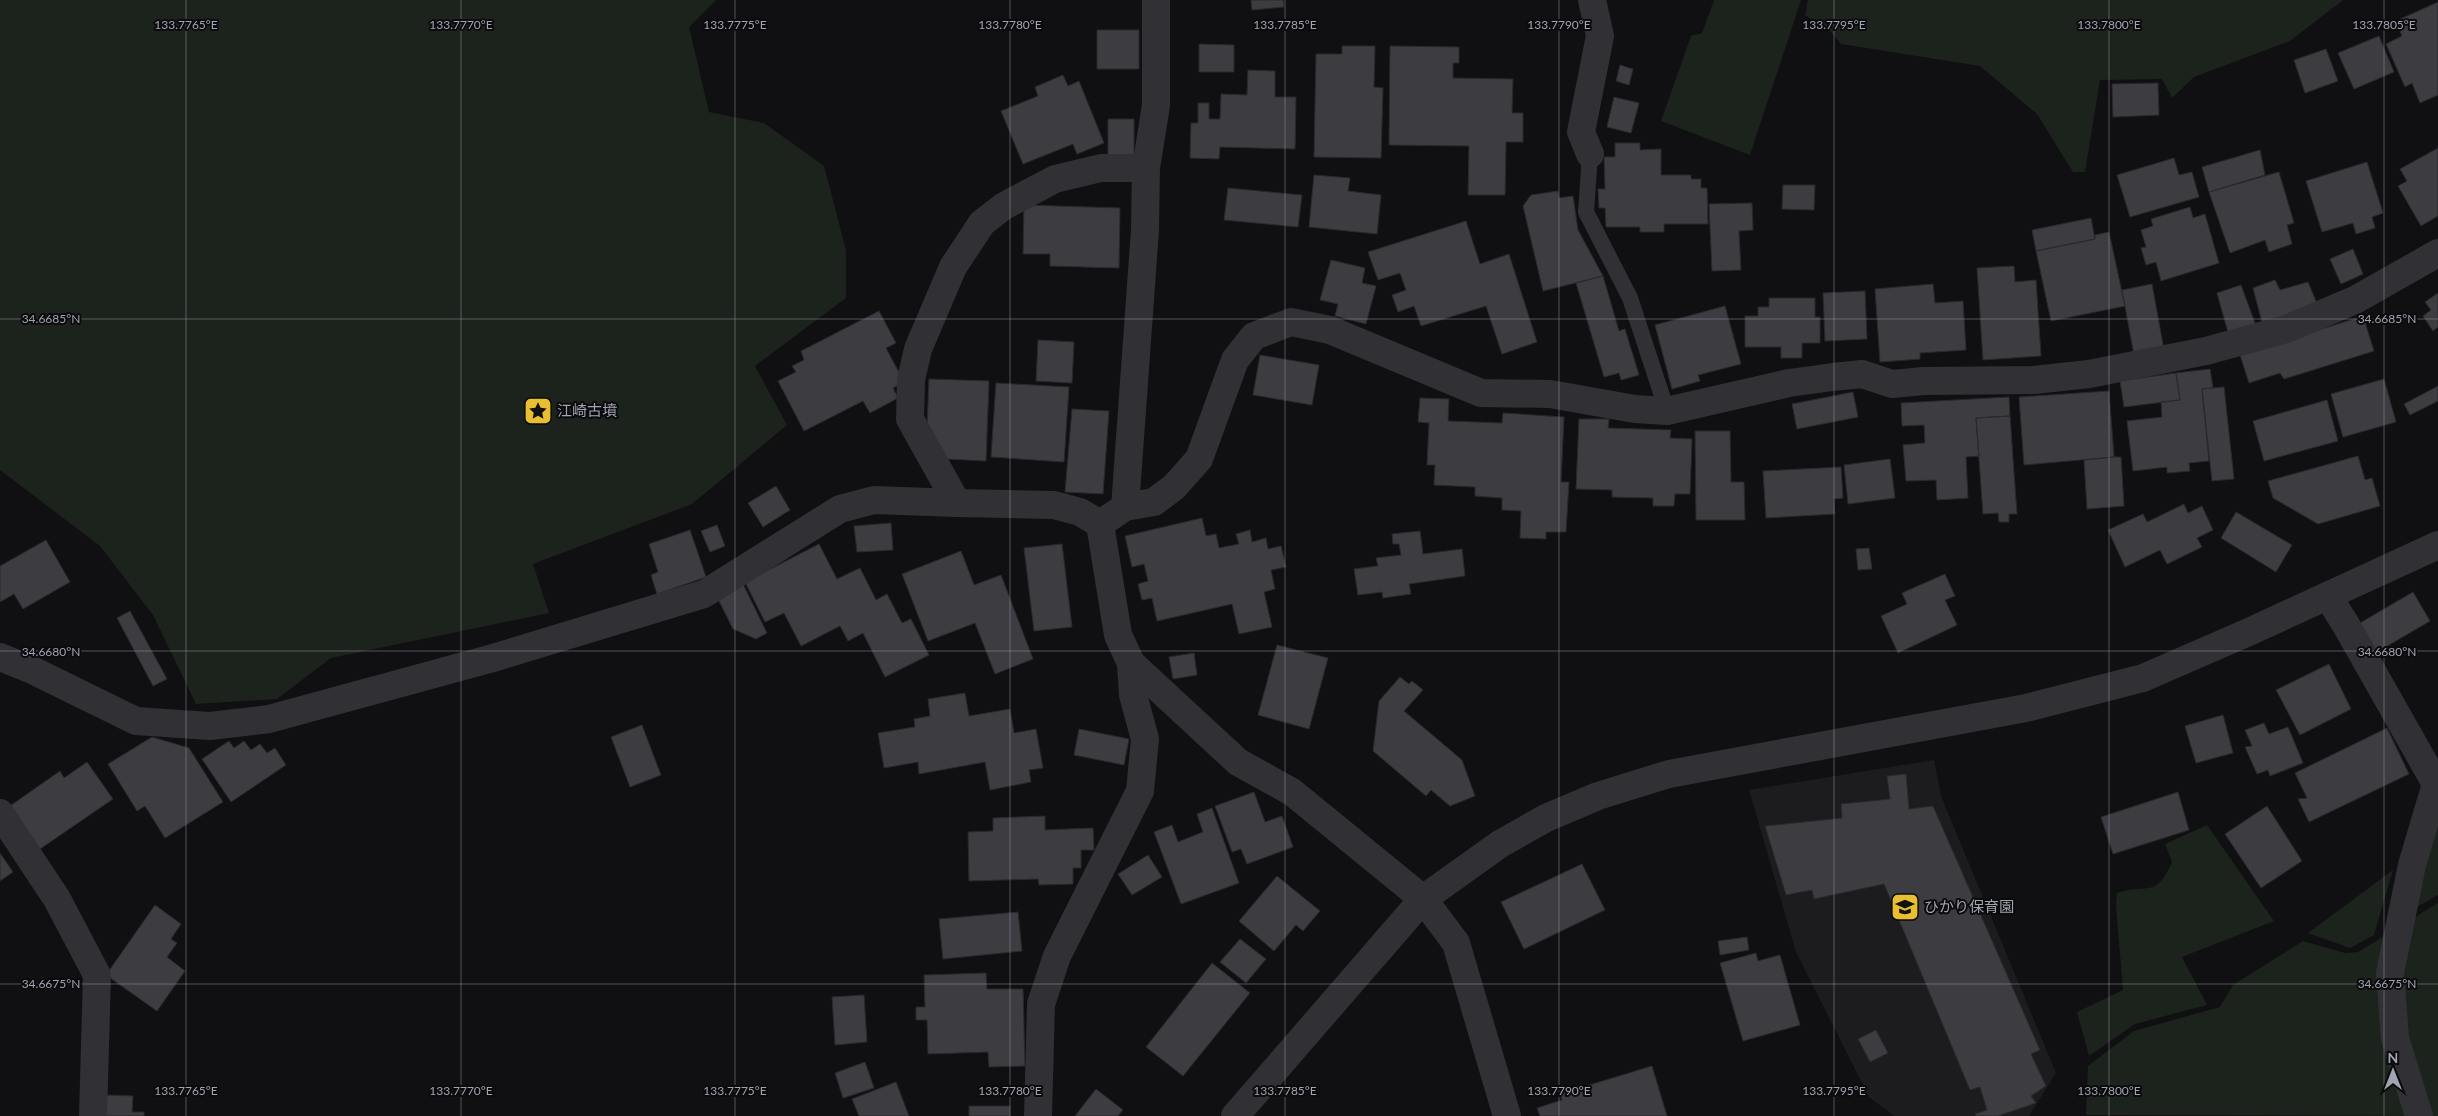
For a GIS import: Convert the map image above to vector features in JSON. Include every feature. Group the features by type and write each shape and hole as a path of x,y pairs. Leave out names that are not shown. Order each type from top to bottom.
{"street":[{"path":"1125,507 1145,230 1146,168 1156,105 1156,0"},
{"path":"1590,154 1581,132 1600,36 1592,0"},
{"path":"957,503 910,419 910,380 918,349 953,267 982,223 1004,206 1055,178 1101,168 1146,168"},
{"path":"1100,524 1125,507 1154,502 1174,487 1199,459 1235,360 1254,336 1291,322 1330,330 1481,393 1550,394 1635,409 1667,411 1789,383 1833,377 1862,374 1892,384 1924,381 2034,380 2089,374 2196,353 2286,329 2354,300 2438,254"},
{"path":"0,657 30,669 136,720 210,726 269,719 493,658 704,594 840,509 874,500 1054,505 1080,512 1100,524 1118,635 1131,663 1133,695 1145,738 1140,791 1057,956 1041,1004 1038,1116"},
{"path":"1235,1116 1423,899 1500,844 1538,822 1598,796 1669,774 2026,708 2143,678 2438,545"},
{"path":"2328,596 2436,784 2412,865 2390,973 2395,1038 2419,1116"},
{"path":"1131,663 1238,762 1292,792 1423,899 1456,943 1507,1116"},
{"path":"0,813 57,899 97,975 93,1116"}],"lane":[{"path":"1590,154 1586,212 1630,298 1667,411"}],"shaded area":[{"path":"0,0 716,0 689,27 709,112 764,123 824,166 846,250 846,298 755,366 787,425 692,504 533,564 549,613 331,658 277,699 196,704 153,615 100,546 0,470"},
{"path":"1714,0 1801,0 1750,155 1661,121 1691,36 1702,33"},
{"path":"1808,0 2343,0 2290,41 2194,77 2172,98 2162,79 2100,80 2085,172 2073,172 2037,114 1980,66 1841,44 1830,31 1805,15"},
{"path":"1934,760 1941,796 2056,1073 2029,1116 1894,1116 1869,1097 1796,952 1749,790"},
{"path":"2438,821 2438,895 2415,908"},
{"path":"2207,825 2274,921 2182,957 2207,1005 2135,1024 2089,1056 2077,1012 2123,990 2116,906 2117,893 2150,888 2161,881 2172,862 2165,844"},
{"path":"2393,870 2374,935 2350,948 2308,933"},
{"path":"2438,903 2438,1116 2086,1115 2088,1066 2134,1031 2220,1007 2233,985 2303,941 2345,953 2358,952"}],"building":[{"path":"1251,0 1283,0 1284,7 1252,10"},
{"path":"2438,2 2438,95 2420,103 2412,83 2405,87 2386,44 2402,36 2396,21"},
{"path":"1097,30 1139,30 1139,69 1097,69"},
{"path":"2379,36 2394,72 2354,89 2338,53"},
{"path":"1199,44 1234,45 1234,72 1199,72"},
{"path":"1342,46 1375,46 1374,87 1383,88 1381,158 1314,157 1316,54 1342,54"},
{"path":"1390,46 1459,47 1459,63 1453,63 1453,78 1513,79 1512,113 1523,113 1523,142 1506,142 1505,195 1468,195 1469,146 1389,145"},
{"path":"2326,49 2338,81 2305,93 2294,60"},
{"path":"1620,65 1633,69 1629,85 1616,81"},
{"path":"1248,70 1275,71 1275,97 1296,97 1295,149 1220,147 1219,159 1190,158 1191,123 1198,123 1198,103 1209,103 1209,119 1220,119 1221,94 1247,95"},
{"path":"1063,75 1068,86 1079,81 1104,143 1077,154 1073,144 1023,164 1001,111 1038,96 1035,87"},
{"path":"2158,83 2159,115 2113,117 2112,84"},
{"path":"1614,97 1639,103 1631,133 1607,127"},
{"path":"1108,119 1134,119 1134,159 1108,159"},
{"path":"1615,143 1640,143 1640,150 1661,149 1661,175 1691,175 1691,179 1701,179 1701,188 1707,188 1708,224 1664,224 1664,232 1640,232 1640,227 1606,227 1605,208 1599,208 1598,189 1605,189 1604,157 1615,157"},
{"path":"2438,148 2438,216 2421,226 2398,186 2407,181 2400,169"},
{"path":"2260,150 2265,175 2209,192 2202,167"},
{"path":"2174,158 2179,175 2192,172 2199,197 2130,217 2117,175"},
{"path":"2367,162 2383,213 2372,217 2375,228 2356,234 2353,223 2322,232 2306,181"},
{"path":"2279,172 2294,223 2287,225 2292,244 2269,252 2265,240 2230,253 2209,192"},
{"path":"1314,175 1350,178 1348,191 1381,195 1377,234 1309,227"},
{"path":"1783,185 1815,185 1814,210 1782,209"},
{"path":"1228,188 1302,195 1298,227 1224,220"},
{"path":"1558,191 1559,198 1573,196 1578,230 1603,276 1543,291 1523,206 1531,195"},
{"path":"1752,203 1753,230 1739,231 1741,270 1712,271 1709,204"},
{"path":"1024,205 1120,208 1119,268 1050,266 1050,254 1023,254"},
{"path":"2190,207 2193,218 2205,214 2219,263 2161,281 2156,262 2146,265 2141,248 2146,247 2141,230 2153,226 2151,219"},
{"path":"2091,218 2095,239 2036,251 2032,230"},
{"path":"1466,221 1480,264 1509,254 1537,342 1502,354 1486,306 1421,326 1414,306 1398,312 1392,295 1406,290 1400,273 1378,280 1368,252"},
{"path":"2109,232 2125,306 2051,321 2036,251 2095,239 2095,235"},
{"path":"2353,249 2363,274 2341,284 2330,259"},
{"path":"1331,260 1365,268 1362,283 1376,286 1366,324 1335,316 1338,304 1320,300"},
{"path":"2014,266 2015,282 2036,280 2041,356 1983,360 1977,268"},
{"path":"1603,276 1619,331 1625,329 1639,375 1621,380 1619,373 1604,377 1576,283"},
{"path":"2275,280 2280,290 2308,282 2318,306 2263,326 2253,288"},
{"path":"1933,284 1935,303 1963,301 1966,350 1920,353 1920,359 1880,362 1875,289"},
{"path":"2152,284 2164,350 2134,355 2122,290"},
{"path":"2241,285 2256,326 2229,336 2217,293"},
{"path":"1865,291 1867,339 1825,341 1823,293"},
{"path":"2438,293 2438,327 2433,331 2423,316 2431,310 2425,302"},
{"path":"1769,298 1815,298 1815,317 1820,317 1820,343 1802,343 1802,358 1781,358 1781,347 1745,347 1745,316 1758,316 1758,307 1769,307"},
{"path":"1725,306 1741,364 1698,375 1700,381 1672,389 1655,325"},
{"path":"879,311 896,343 886,348 904,382 893,388 898,398 870,413 863,401 804,431 778,381 796,372 792,366 804,360 801,351"},
{"path":"2363,316 2374,351 2284,379 2280,373 2249,383 2240,355"},
{"path":"1038,340 1074,342 1072,383 1036,381"},
{"path":"1260,355 1319,365 1312,405 1253,395"},
{"path":"2210,369 2213,388 2202,389 2209,461 2189,463 2190,471 2167,473 2167,467 2133,471 2127,421 2162,417 2161,402 2180,400 2176,373"},
{"path":"2176,373 2180,400 2124,407 2120,381"},
{"path":"929,379 989,381 986,461 947,459 927,428"},
{"path":"2384,379 2396,422 2343,437 2331,394"},
{"path":"996,383 1069,387 1064,462 991,457"},
{"path":"2438,386 2438,401 2410,415 2404,404"},
{"path":"2224,387 2234,479 2212,481 2202,389"},
{"path":"2109,391 2114,457 2024,465 2019,397"},
{"path":"1853,392 1858,417 1797,429 1792,404"},
{"path":"2009,397 2010,416 1976,418 1979,456 1966,457 1968,498 1937,500 1936,480 1906,481 1903,445 1925,443 1924,425 1902,426 1901,403"},
{"path":"1420,398 1449,399 1448,421 1502,423 1503,413 1564,417 1561,482 1569,482 1566,532 1546,532 1546,539 1520,538 1521,511 1502,510 1502,498 1475,496 1475,487 1434,485 1435,465 1427,465 1429,423 1418,422"},
{"path":"2327,400 2338,441 2264,461 2253,421"},
{"path":"1072,409 1109,411 1103,494 1065,492"},
{"path":"2010,416 2017,514 2009,514 2009,522 1999,522 1998,513 1983,514 1976,418"},
{"path":"1579,419 1609,419 1608,428 1671,430 1670,438 1692,439 1690,494 1675,494 1674,506 1653,506 1653,498 1612,497 1612,490 1576,489"},
{"path":"1695,431 1730,431 1731,482 1744,482 1745,520 1696,520"},
{"path":"2358,456 2365,480 2372,478 2380,506 2318,524 2273,498 2268,481"},
{"path":"2121,457 2124,506 2087,509 2084,460"},
{"path":"1890,459 1895,498 1848,504 1844,465"},
{"path":"1841,467 1843,498 1834,499 1835,514 1766,518 1763,471"},
{"path":"776,486 790,510 763,527 748,503"},
{"path":"2184,504 2188,513 2202,506 2213,530 2197,538 2202,547 2167,564 2160,550 2125,567 2108,530 2143,514 2147,522"},
{"path":"2236,512 2292,545 2276,572 2221,538"},
{"path":"1202,518 1206,536 1216,534 1219,548 1239,544 1236,534 1250,530 1252,542 1266,538 1268,549 1281,546 1286,567 1271,570 1275,589 1264,592 1272,627 1239,634 1232,604 1157,621 1152,598 1142,600 1138,584 1148,581 1144,564 1132,567 1125,536"},
{"path":"891,523 893,550 857,552 854,526"},
{"path":"717,525 725,546 710,552 701,531"},
{"path":"690,530 706,577 657,594 651,575 658,572 649,544"},
{"path":"1420,531 1423,554 1462,549 1465,576 1409,584 1411,594 1383,598 1382,592 1358,595 1354,569 1378,566 1376,558 1401,555 1399,544 1393,544 1392,534"},
{"path":"46,540 70,582 23,609 14,594 0,602 0,566"},
{"path":"819,544 837,579 860,568 876,600 887,594 902,623 911,619 929,655 885,677 863,633 848,641 840,626 801,646 784,613 765,622 745,582"},
{"path":"1062,544 1072,627 1034,631 1024,548"},
{"path":"1869,548 1872,569 1858,570 1856,549"},
{"path":"961,551 974,585 1001,575 1033,659 995,674 975,623 928,641 902,574"},
{"path":"1945,574 1955,596 1945,600 1957,625 1898,653 1881,616 1907,604 1902,593"},
{"path":"743,584 767,633 756,639 733,629 717,597"},
{"path":"2413,592 2430,621 2377,652 2360,623"},
{"path":"130,611 167,679 153,686 117,618"},
{"path":"1277,645 1328,658 1309,729 1258,715"},
{"path":"1194,653 1197,675 1173,679 1169,657"},
{"path":"2329,664 2351,709 2300,735 2276,690"},
{"path":"1400,677 1409,684 1412,681 1423,690 1404,711 1462,760 1475,796 1450,806 1431,790 1426,796 1373,751 1379,701"},
{"path":"965,693 969,716 1010,709 1014,733 1036,729 1043,768 1029,770 1031,782 990,790 985,762 919,774 918,762 884,768 878,733 915,727 914,719 930,716 928,699"},
{"path":"2223,715 2233,753 2196,763 2185,726"},
{"path":"2264,723 2269,734 2288,727 2303,763 2270,776 2268,770 2257,774 2245,747 2252,746 2245,730"},
{"path":"642,725 661,775 630,787 611,737"},
{"path":"2387,728 2409,774 2309,822 2298,799 2307,798 2295,773"},
{"path":"1079,729 1129,739 1124,765 1074,755"},
{"path":"152,737 189,748 223,802 165,838 145,806 137,811 108,764"},
{"path":"229,741 234,748 244,741 251,750 260,744 267,753 275,748 286,765 231,802 202,759"},
{"path":"87,762 113,799 40,849 10,806 60,771 64,778"},
{"path":"1906,774 1909,809 1933,806 2040,1050 2031,1054 2046,1086 2031,1096 2036,1103 1998,1116 1976,1116 1975,1114 1987,1110 1980,1087 1970,1090 1884,884 1814,899 1812,890 1786,895 1765,826 1842,818 1841,804 1890,799 1887,776"},
{"path":"1254,792 1265,822 1282,816 1293,847 1247,864 1241,849 1232,852 1215,806"},
{"path":"2178,792 2189,830 2113,854 2101,817"},
{"path":"2267,806 2302,861 2261,888 2225,834"},
{"path":"1212,808 1239,883 1181,904 1154,832 1172,825 1178,842 1203,832 1197,814"},
{"path":"1045,816 1045,830 1093,828 1094,850 1081,850 1081,868 1073,868 1073,884 1039,885 1038,879 969,881 968,832 993,831 993,818"},
{"path":"0,853 13,872 0,881"},
{"path":"1148,855 1162,877 1132,895 1118,874"},
{"path":"1582,864 1605,910 1524,949 1501,902"},
{"path":"1277,876 1320,911 1303,931 1296,925 1274,951 1239,921"},
{"path":"155,905 181,924 171,939 177,943 167,957 185,971 157,1011 106,975"},
{"path":"1018,912 1022,951 943,959 939,919"},
{"path":"1747,937 1749,950 1720,955 1718,941"},
{"path":"1240,939 1266,959 1246,983 1220,962"},
{"path":"1756,953 1758,961 1780,955 1800,1025 1743,1041 1720,963"},
{"path":"1212,963 1250,993 1183,1076 1146,1047"},
{"path":"986,973 987,989 1023,989 1025,1066 989,1067 988,1052 928,1054 927,1020 916,1020 916,1007 925,1007 924,975"},
{"path":"864,995 867,1042 835,1045 832,997"},
{"path":"1876,1030 1888,1053 1870,1062 1858,1039"},
{"path":"865,1062 874,1088 843,1098 835,1073"},
{"path":"1652,1066 1667,1116 1540,1116 1537,1108 1562,1100 1560,1094"},
{"path":"896,1082 909,1116 859,1116 852,1099"},
{"path":"1096,1089 1123,1110 1118,1116 1075,1116"},
{"path":"106,1095 133,1096 132,1112 144,1112 144,1116 105,1116"},
{"path":"969,1106 1010,1106 1010,1116 969,1116"}],"place":[{"name":"江崎古墳","path":"538,411"},
{"name":"ひかり保育園","path":"1905,907"}]}
